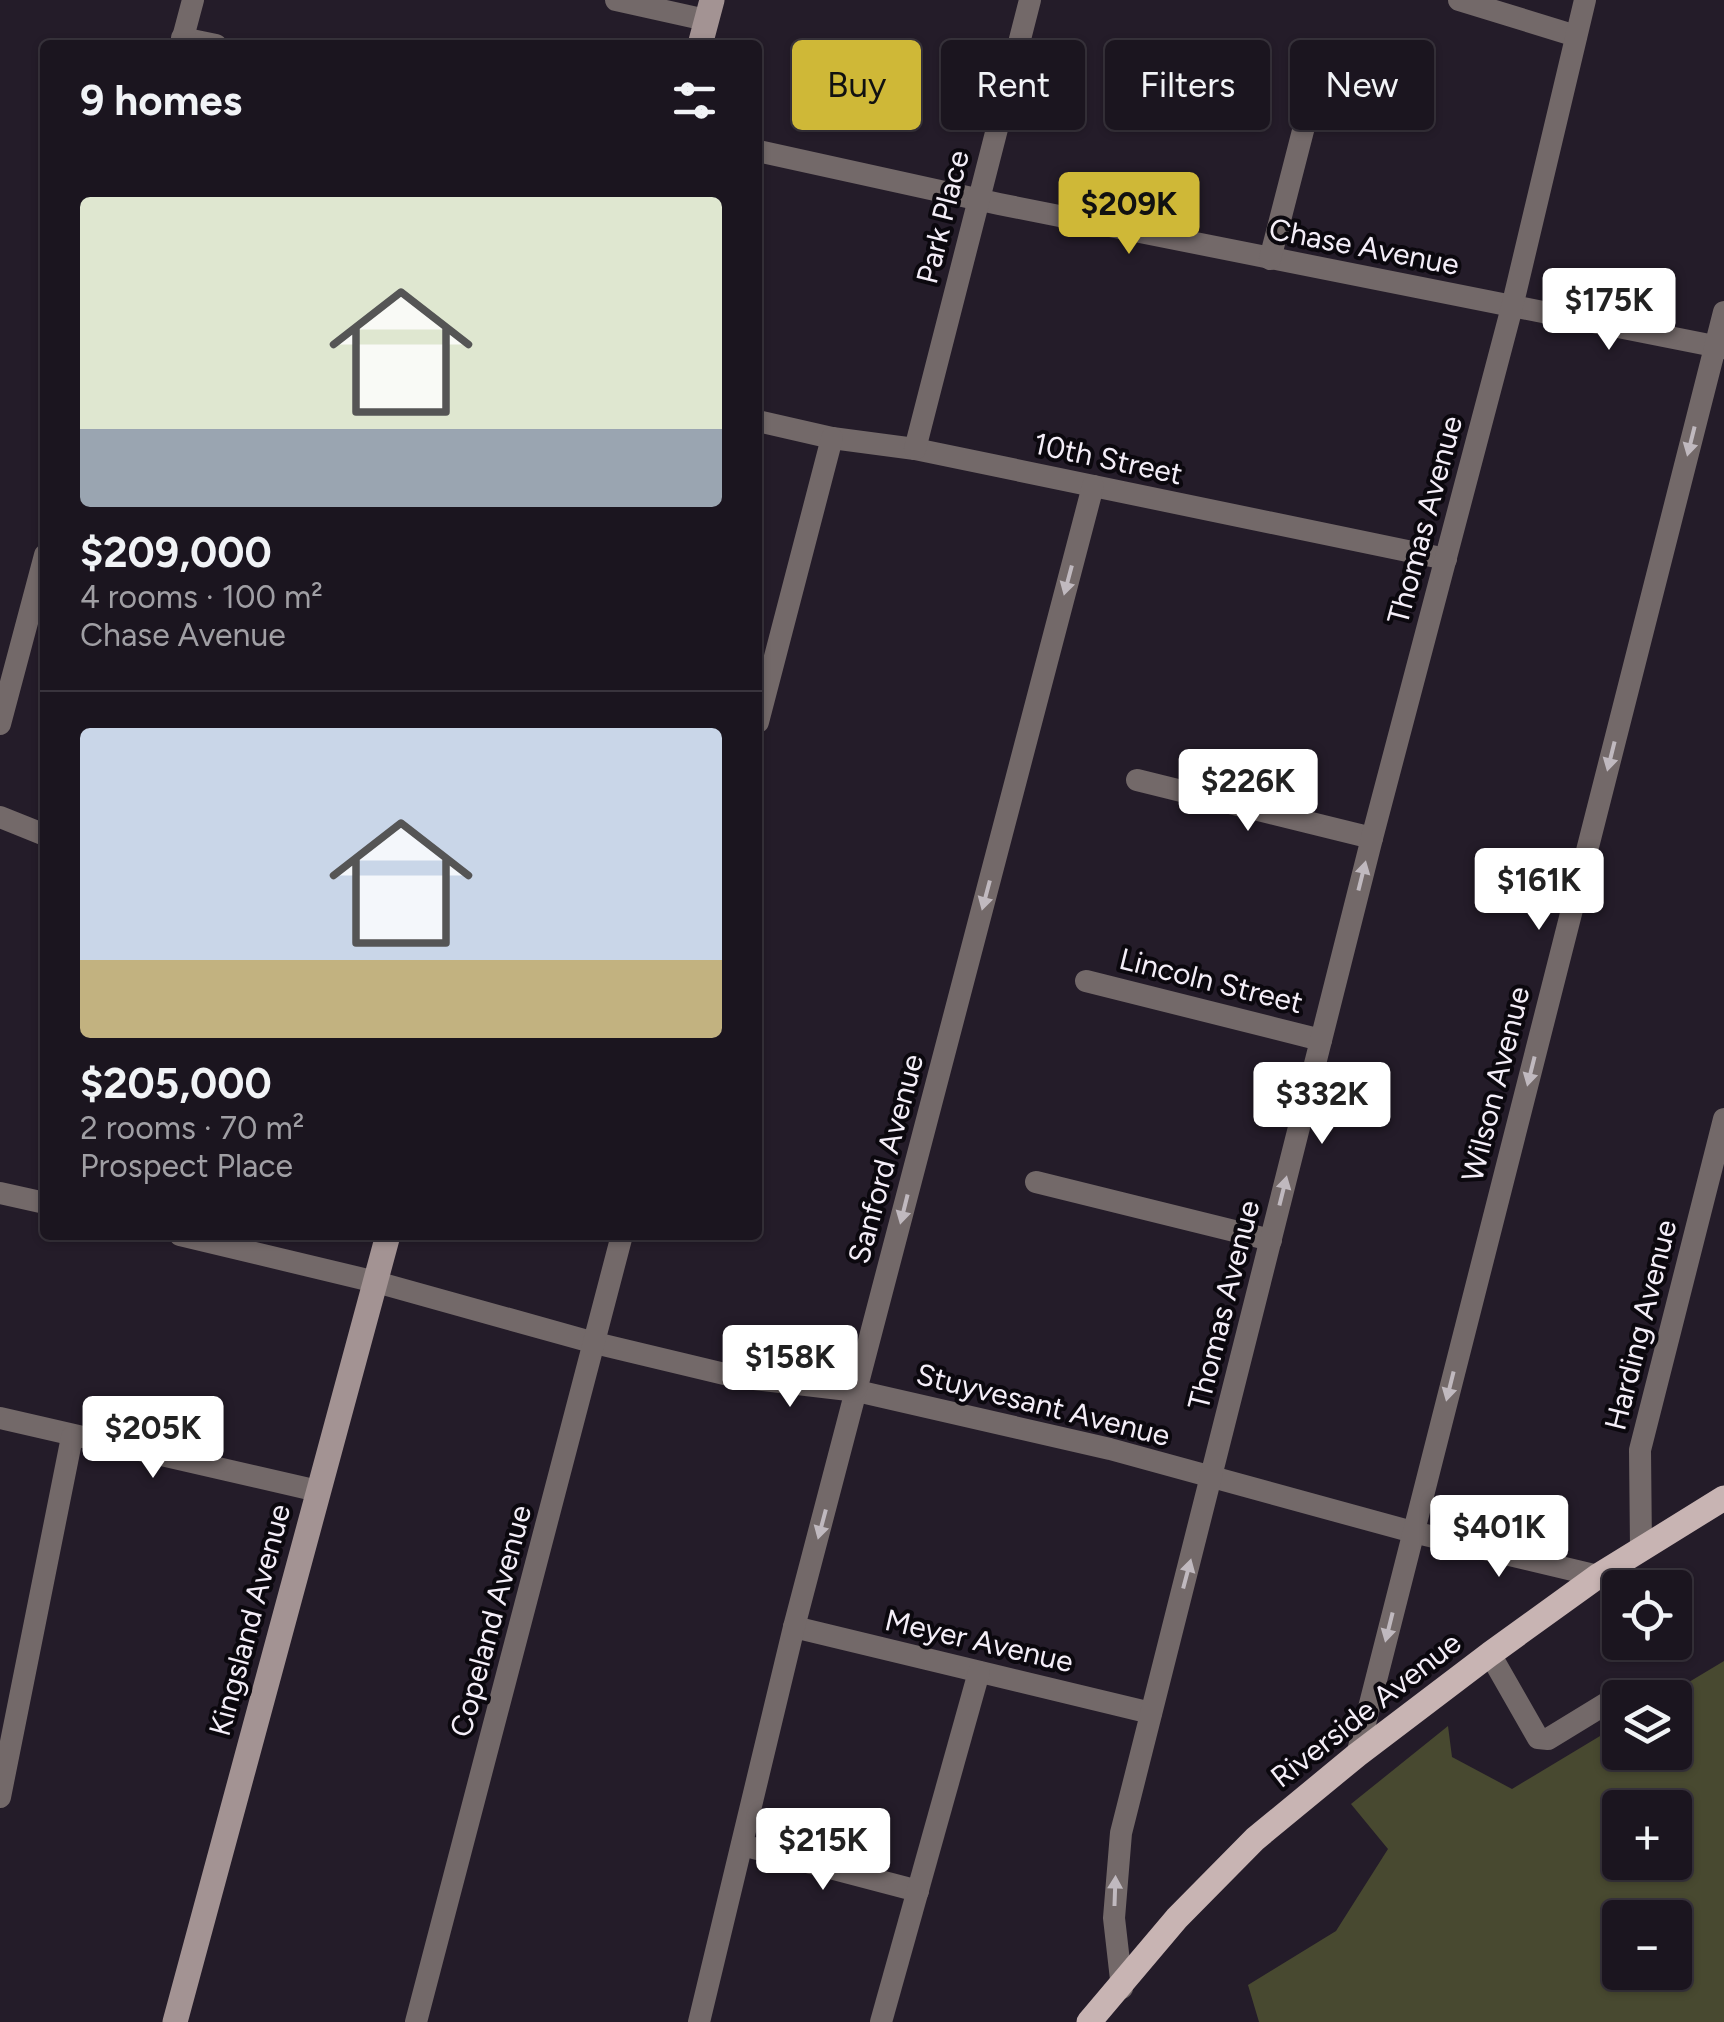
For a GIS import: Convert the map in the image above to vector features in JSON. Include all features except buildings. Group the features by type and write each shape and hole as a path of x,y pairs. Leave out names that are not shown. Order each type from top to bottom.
{"main road":[{"name":"Kingsland Avenue","path":"175,2022 387,1240"},
{"name":"Riverside Avenue","path":"1089,2022 1122,1988 1177,1918 1255,1839 1490,1654 1598,1576 1724,1498"}],"street":[{"path":"183,40 193,0"},
{"path":"616,0 706,22"},
{"name":"Park Place","path":"915,449 1030,0"},
{"path":"1459,0 1576,36"},
{"name":"Thomas Avenue","path":"1122,1988 1114,1918 1120,1833 1372,838 1512,308 1585,0"},
{"path":"1270,259 1303,130"},
{"name":"Chase Avenue","path":"762,153 978,200 1720,347"},
{"name":"Wilson Avenue","path":"1357,1755 1720,347 1724,312"},
{"name":"10th Street","path":"762,423 832,438 915,449 1446,559"},
{"path":"762,707 832,438"},
{"name":"Sanford Avenue","path":"699,2022 794,1627 1093,486"},
{"path":"0,724 40,574"},
{"path":"1137,780 1372,838"},
{"path":"0,817 40,834"},
{"name":"Lincoln Street","path":"1086,981 1321,1040"},
{"name":"Harding Avenue","path":"1641,1548 1640,1450 1724,1119"},
{"path":"1036,1182 1271,1240"},
{"path":"0,1193 40,1202"},
{"name":"Stuyvesant Avenue","path":"201,1240 738,1377 857,1391 1110,1449 1212,1480 1598,1576"},
{"name":"Copeland Avenue","path":"416,2022 621,1240"},
{"path":"0,1418 318,1492"},
{"path":"0,1798 72,1436"},
{"name":"Meyer Avenue","path":"794,1627 1151,1713"},
{"path":"1490,1654 1538,1738 1548,1739 1602,1706"},
{"path":"881,2022 979,1672"},
{"path":"742,1845 918,1891"}],"green space":[{"path":"1724,1661 1724,2022 1259,2022 1248,1985 1336,1931 1388,1849 1351,1804 1448,1726 1452,1757 1512,1789 1602,1735 1602,1770 1692,1770 1692,1680"}]}
